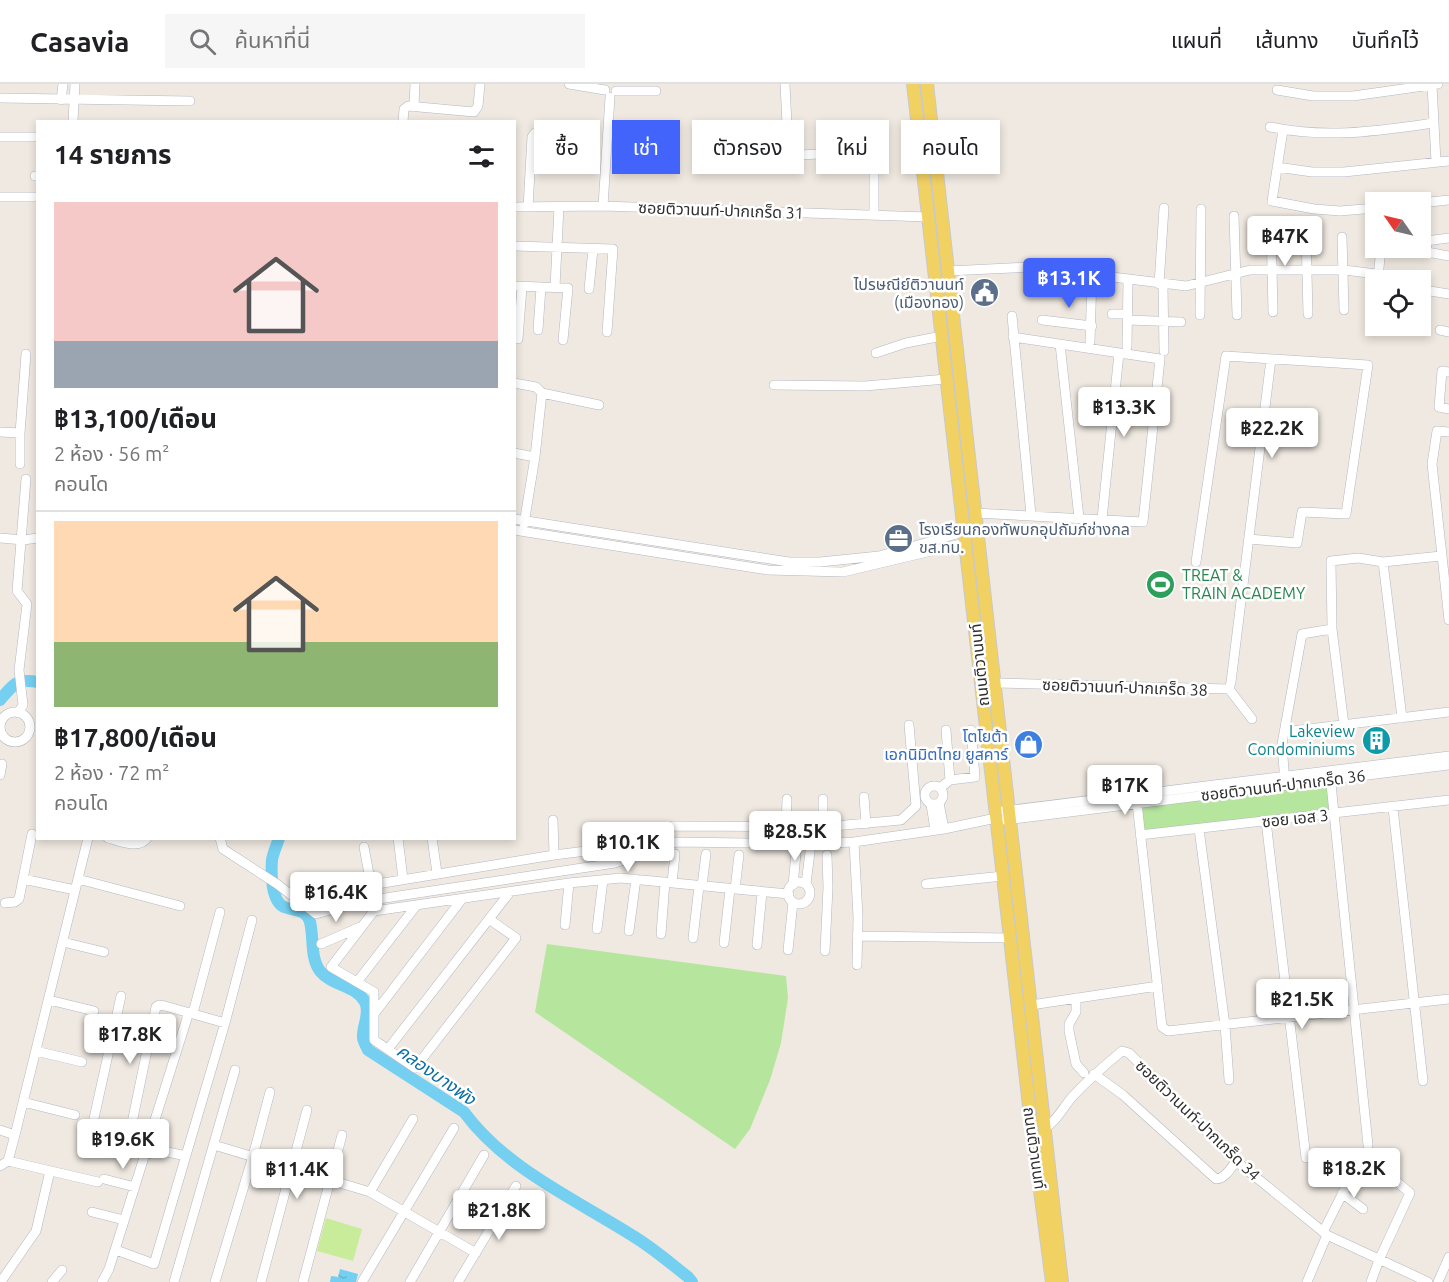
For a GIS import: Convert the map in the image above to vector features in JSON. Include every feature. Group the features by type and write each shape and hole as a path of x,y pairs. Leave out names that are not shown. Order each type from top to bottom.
{"main road":[{"name":"ถนนติวานนท์","path":"913,84 1029,1106 1062,1282"},
{"name":"ถนนติวานนท์","path":"927,84 1045,1128 1052,1282"},
{"path":"928,217 942,216"},
{"path":"964,535 977,528"}],"street":[{"path":"61,100 63,84"},
{"path":"74,120 75,84"},
{"path":"414,107 415,84"},
{"path":"403,120 405,109 408,106 474,112 478,106 480,84"},
{"path":"569,84 611,93 656,91"},
{"path":"785,84 790,152 801,155 869,151 874,154 874,215"},
{"path":"1277,90 1314,96 1353,96 1435,84 1436,162"},
{"path":"603,206 611,93"},
{"path":"0,98 190,101"},
{"path":"1270,127 1319,134 1350,134 1434,123"},
{"path":"1284,129 1272,201 1314,209 1340,211 1365,209"},
{"path":"528,207 532,136 534,134"},
{"path":"0,137 36,137"},
{"path":"1277,167 1312,172 1344,172 1449,161"},
{"path":"0,197 36,197"},
{"path":"1431,202 1449,200"},
{"name":"ซอยติวานนท์-ปากเกร็ด 31","path":"516,207 603,206 928,217"},
{"path":"555,287 559,207"},
{"path":"1164,208 1161,284 1164,351"},
{"path":"1200,315 1201,209"},
{"path":"1234,216 1237,315"},
{"path":"1271,224 1273,312"},
{"path":"1306,232 1308,314"},
{"path":"1342,237 1344,310"},
{"path":"1449,238 1426,241 1427,252 1449,256"},
{"path":"516,246 613,249 607,332"},
{"path":"589,289 593,249"},
{"path":"948,271 1031,267 1186,286 1250,270 1344,270 1365,275"},
{"path":"1090,342 1092,275"},
{"path":"1102,519 1128,317 1128,280"},
{"path":"518,339 518,286 568,288 563,340"},
{"path":"538,330 541,287"},
{"path":"1431,291 1449,294"},
{"path":"1112,314 1181,322"},
{"path":"1011,316 1031,515"},
{"path":"1042,320 1092,326"},
{"path":"876,353 906,343 942,336"},
{"path":"975,513 1143,522 1160,358 1123,350 1013,337"},
{"path":"1060,344 1079,518"},
{"path":"20,464 26,354"},
{"path":"1196,562 1226,356 1368,365 1346,514 1302,512 1297,543 1249,539"},
{"name":"ซอยติวานนท์-ปากเกร็ด 38","path":"995,683 1229,689 1271,359"},
{"path":"1449,372 1442,371 1439,407 1449,409"},
{"path":"774,385 865,386 946,379"},
{"path":"516,383 536,387 541,389 542,393 535,456 519,525 777,570 843,572 964,535"},
{"path":"542,393 599,405"},
{"path":"1449,432 1437,431 1432,464 1449,620"},
{"path":"0,432 20,433"},
{"path":"516,453 535,456"},
{"path":"18,713 27,718 34,731 20,742 8,740 1,732 5,717 18,713 23,705 20,675 27,604 17,591 23,540 26,479"},
{"path":"0,538 23,540 36,538"},
{"path":"1344,725 1332,629 1331,561 1358,558 1383,562 1441,556"},
{"path":"1383,562 1402,718"},
{"path":"1285,781 1282,744 1302,634 1332,629"},
{"path":"1229,689 1252,719"},
{"path":"1284,732 1449,712"},
{"path":"909,725 916,806"},
{"path":"946,730 950,780"},
{"path":"940,788 950,780 975,777 971,730"},
{"name":"ซอยติวานนท์-ปากเกร็ด 36","path":"1330,776 1449,756"},
{"path":"0,775 2,764"},
{"name":"ซอยติวานนท์-ปากเกร็ด 36","path":"221,840 223,849 274,882 316,914 359,902 615,863 676,842 811,844 854,842 939,829 996,817 1136,798 1449,765"},
{"path":"1307,1282 1342,1193 1366,1149 1330,776"},
{"path":"364,847 371,885 554,855 618,848 673,826 823,827 902,820 916,806 932,801 944,795 935,785 926,791 932,801 939,829"},
{"path":"864,797 866,824"},
{"path":"1136,798 1162,1027 1168,1031 1449,999"},
{"path":"786,827 787,799"},
{"path":"823,799 823,827"},
{"name":"ซอย เอส 3","path":"1140,835 1449,800"},
{"path":"1393,808 1423,1081"},
{"path":"553,820 554,855"},
{"path":"1266,821 1306,1158"},
{"path":"1199,829 1226,1025 1229,1080"},
{"path":"5,903 18,901 32,834"},
{"path":"88,840 15,1135 3,1165 50,1171 135,1187"},
{"path":"116,840 136,845 144,843 146,840"},
{"path":"398,840 403,879"},
{"path":"432,840 437,873"},
{"path":"854,842 857,965"},
{"path":"788,950 797,843"},
{"path":"806,884 811,844"},
{"path":"660,934 675,854"},
{"path":"693,938 705,854"},
{"path":"724,943 739,855"},
{"path":"825,951 827,855"},
{"path":"926,884 1003,876"},
{"path":"23,879 75,890"},
{"path":"78,879 180,906"},
{"path":"489,919 516,938 415,1068 374,1040 374,993 332,967 374,911 603,880 636,879 792,894 803,903 810,896 810,890 806,884 799,882 792,894"},
{"path":"629,931 636,879"},
{"path":"597,929 603,880"},
{"path":"565,925 569,883"},
{"path":"388,1049 510,892"},
{"path":"757,945 762,892"},
{"path":"810,896 827,897"},
{"path":"374,1014 462,899"},
{"path":"357,982 416,906"},
{"path":"104,1281 116,1250 191,1012 220,912"},
{"path":"116,1250 154,1264 225,1023 252,920"},
{"path":"321,944 362,927"},
{"path":"857,936 1010,938"},
{"path":"63,942 104,952"},
{"path":"1031,1005 1158,986"},
{"path":"121,996 89,1141 186,1155"},
{"path":"1076,998 1076,1012 1069,1024 1076,1064 1123,1095 1216,1179 1225,1175 1236,1161"},
{"path":"49,1000 94,1011"},
{"path":"127,1147 156,1009 159,1005 225,1023"},
{"path":"36,1051 82,1062"},
{"name":"ซอยติวานนท์-ปากเกร็ด 34","path":"1045,1128 1054,1122 1089,1074 1122,1051 1129,1053 1236,1161 1325,1234 1428,1282"},
{"path":"174,1282 235,1070"},
{"path":"215,1282 254,1156 270,1092"},
{"path":"23,1102 75,1115"},
{"path":"261,1282 307,1110"},
{"path":"370,1192 413,1119"},
{"path":"362,1282 454,1128"},
{"path":"0,1130 15,1135"},
{"path":"303,1282 342,1135"},
{"path":"214,1145 370,1192 476,1253"},
{"path":"410,1282 484,1155"},
{"path":"2,1280 36,1232 50,1171"},
{"path":"1371,1282 1410,1194 1396,1181"},
{"path":"458,1282 516,1186"},
{"path":"1342,1193 1363,1209"},
{"path":"92,1212 124,1220"},
{"path":"1438,1282 1449,1257"},
{"path":"52,1282 62,1270"}],"green space":[{"path":"1330,783 1334,814 1140,835 1138,806"},
{"path":"547,944 786,976 788,998 781,1043 770,1080 750,1129 735,1149 535,1012"},
{"path":"326,1218 362,1229 353,1261 317,1251"}],"water":[{"path":"340,1269 358,1274 356,1282 330,1282 331,1276 338,1277"}],"waterway":[{"name":"คลองบางพัง","path":"0,700 16,684 25,681 36,682"},
{"name":"คลองบางพัง","path":"278,840 272,866 276,899 284,907 303,913 308,918 315,960 320,971 331,980 356,992 365,1002 367,1011 363,1038 368,1050 464,1112 481,1132 521,1167 640,1241 692,1282"}],"place":[{"name":"ไปรษณีย์ติวานนท์ (เมืองทอง)","path":"985,293"},
{"name":"โรงเรียนกองทัพบกอุปถัมภ์ช่างกล ขส.ทบ.","path":"898,538"},
{"name":"TREAT & TRAIN ACADEMY","path":"1161,584"},
{"name":"Lakeview Condominiums","path":"1376,740"},
{"name":"โตโยต้า เอกนิมิตไทย ยูสคาร์","path":"1029,745"}]}
